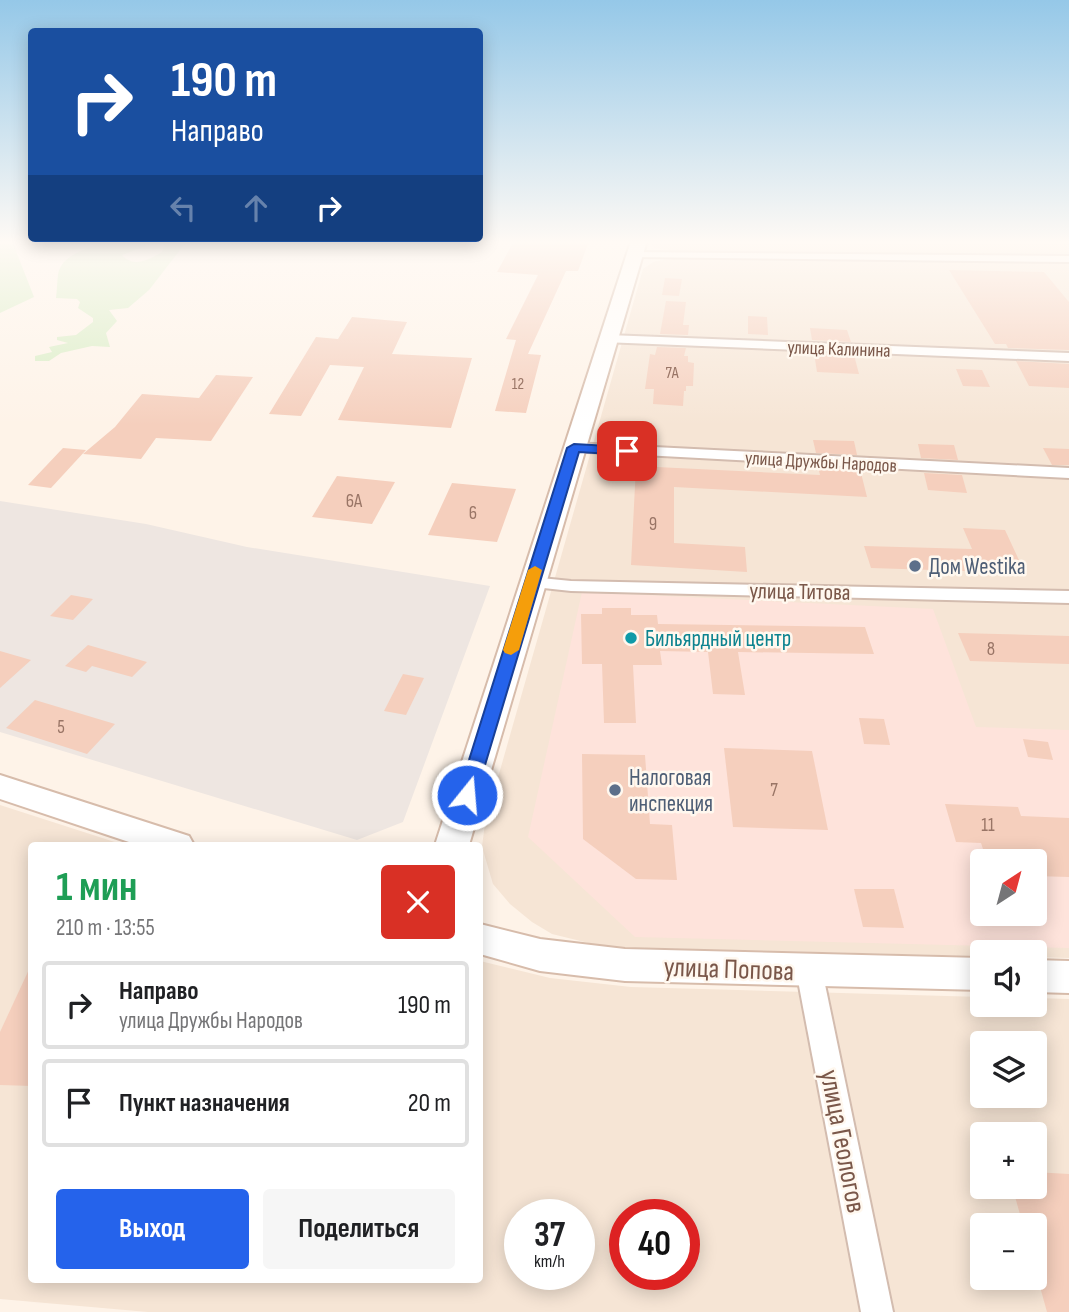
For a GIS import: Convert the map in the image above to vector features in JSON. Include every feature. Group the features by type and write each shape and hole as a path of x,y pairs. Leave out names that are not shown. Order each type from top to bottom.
{"street":[{"path":"453,842 531,582 620,302"},
{"name":"улица Калинина","path":"608,339 1069,357"},
{"name":"улица Дружбы Народов","path":"574,448 1069,473"},
{"name":"улица Титова","path":"531,582 571,586 1069,597"},
{"path":"0,787 168,842"},
{"name":"улица Попова","path":"483,940 540,955 582,961 970,974"},
{"name":"улица Геологов","path":"809,970 877,1312"},
{"path":"1047,976 1069,977"}],"shaded area":[{"path":"634,302 1069,302 1069,958 1047,957 1047,940 970,940 970,956 605,947 552,934 510,904 493,884 483,842 485,823"},
{"path":"0,501 146,524 247,547 490,586 403,822 357,840 0,732"},
{"path":"582,592 933,609 976,727 1069,730 1069,948 1047,947 1047,940 970,940 970,945 635,937 528,837"},
{"path":"0,805 115,842 28,842 28,1283 483,1283 483,962 550,978 631,987 970,997 970,1017 1047,1017 1047,998 1069,999 1069,1312 148,1312 0,1299"}],"green space":[{"path":"0,302 23,302 0,313"},
{"path":"80,302 135,302 128,308 109,310 117,321 106,333 110,347 92,346 61,353 49,361 35,361 35,356 52,352 49,347 68,343 57,340 57,337 76,335 93,322 93,318 78,308"}],"building":[{"path":"524,302 552,302 528,354 541,355 526,413 495,411 516,340 506,339"},
{"path":"666,302 686,302 683,325 689,325 688,335 660,334"},
{"path":"969,302 1069,302 1069,350 1008,348 1006,344 995,344"},
{"path":"748,316 767,317 768,335 748,334"},
{"path":"352,317 407,322 392,354 472,358 451,428 338,420 364,367 330,365 301,416 269,414 316,337 338,339"},
{"path":"810,328 847,330 851,342 812,340"},
{"path":"657,347 686,348 684,356 688,356 688,362 694,363 693,386 686,386 683,406 653,404 654,389 645,389 650,354 655,355"},
{"path":"814,353 854,355 859,374 817,372"},
{"path":"1016,361 1069,364 1069,388 1029,386"},
{"path":"956,369 982,370 990,387 963,386"},
{"path":"216,375 253,377 211,441 156,438 141,459 83,454 115,427 142,394 199,398"},
{"path":"813,440 854,441 857,455 816,453"},
{"path":"918,444 954,445 958,460 921,458"},
{"path":"63,448 86,450 51,488 28,485"},
{"path":"1043,448 1069,449 1069,465 1052,465"},
{"path":"636,466 820,475 818,467 860,469 867,497 674,487 674,543 745,547 747,572 631,565"},
{"path":"924,473 962,475 967,493 928,490"},
{"path":"337,476 395,482 372,524 312,517"},
{"path":"452,483 516,489 497,542 428,535"},
{"path":"963,528 1005,530 1025,573 871,568 864,546 972,549"},
{"path":"71,595 93,599 73,620 50,616"},
{"path":"602,608 631,608 631,615 657,615 658,624 865,627 874,654 738,652 745,695 713,694 708,652 660,651 662,665 633,665 636,723 604,723 602,664 582,664 581,614 602,614"},
{"path":"958,633 1069,636 1069,664 970,661"},
{"path":"88,645 147,662 132,677 92,666 86,672 65,666"},
{"path":"0,651 31,660 0,688"},
{"path":"403,674 424,678 406,715 384,711"},
{"path":"35,700 115,724 87,754 6,728"},
{"path":"859,718 884,719 890,745 864,744"},
{"path":"1023,739 1048,742 1053,760 1028,757"},
{"path":"724,748 812,751 828,830 733,827"},
{"name":"Налоговая инспекция","path":"582,754 645,755 650,824 672,825 677,880 636,879 583,839"},
{"path":"945,804 1018,807 1021,816 1069,818 1069,877 1047,876 1047,849 983,849 981,843 956,842"},
{"path":"854,889 894,889 904,928 863,927"},
{"path":"28,972 28,1086 0,1085 0,1032"},
{"path":"1047,1173 1069,1174 1069,1312 1047,1312 1041,1290 1047,1290 1047,1213 1020,1213 1016,1199 1047,1199"}],"slow traffic":[{"path":"511,650 535,570"}],"place":[{"name":"Дом Westika","path":"915,566"},
{"name":"Бильярдный центр","path":"631,638"},
{"name":"Налоговая инспекция","path":"615,790"}],"route":[{"path":"467,795 574,448 627,451"}]}
